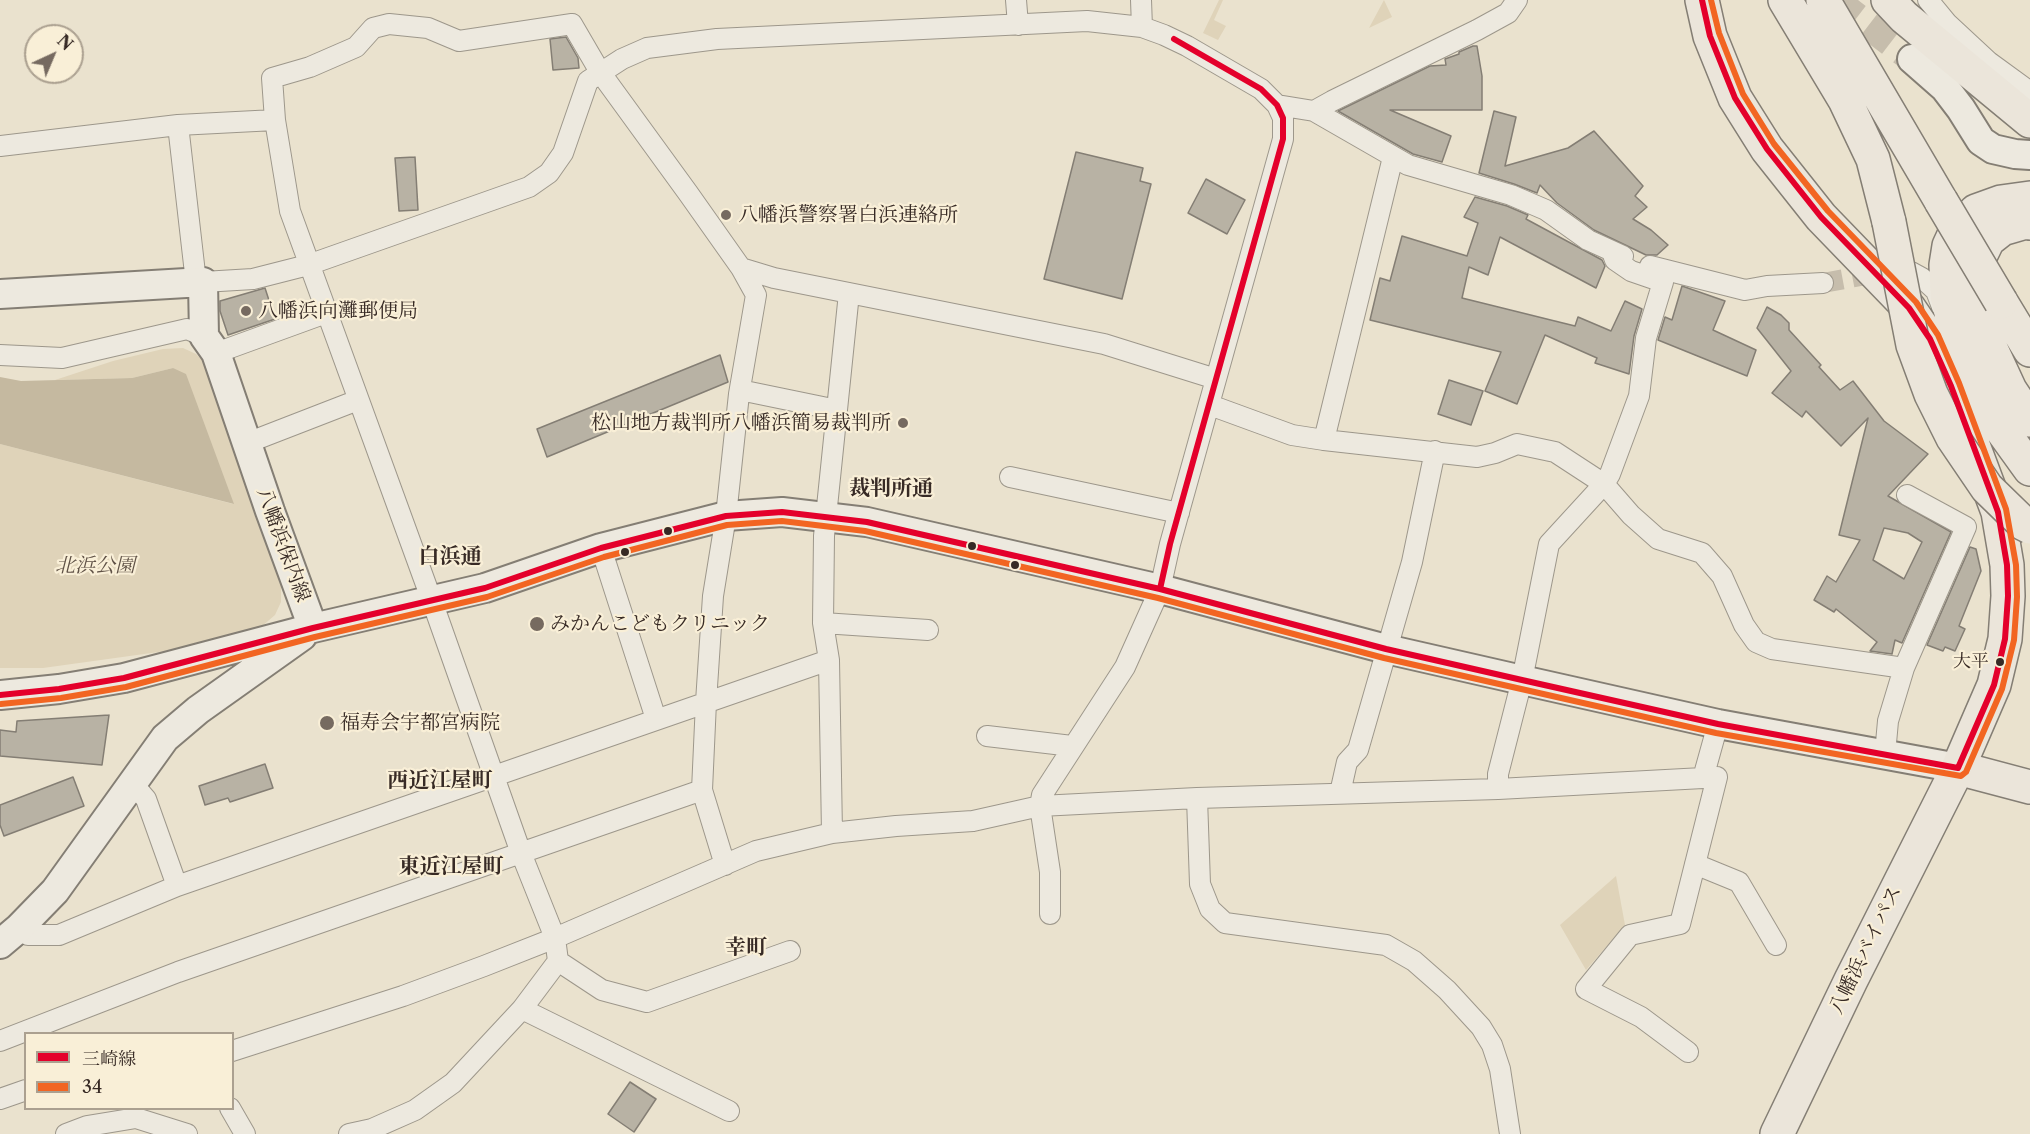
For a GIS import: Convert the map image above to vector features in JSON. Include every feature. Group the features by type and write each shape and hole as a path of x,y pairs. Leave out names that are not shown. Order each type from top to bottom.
{"highway":[{"name":"八幡浜バイパス","path":"1702,0 1710,36 1735,98 1767,149 1821,217 1909,308 1930,339 1951,386 1998,512 2007,566 2008,596 2005,639 1994,685 1958,768 1851,980 1777,1134"},
{"path":"1785,0 1845,100 1873,159 1889,222 1912,345 1931,394 1953,438 1987,488 2024,524 2030,527"},
{"path":"1823,0 1941,201 1958,245 2001,302 2030,350"},
{"path":"1888,0 1904,17 2030,121"},
{"path":"2030,198 2001,201 1976,211 1955,233 1958,245 1946,265 1947,296 1956,333 1974,381 1999,426 2030,469"},
{"path":"2030,223 2026,222 2002,229 1988,240 1972,273 1973,299 1986,338 2010,390 2030,420"},
{"path":"1958,768 2030,787"}],"main road":[{"path":"1912,59 1945,88 1981,141 1994,149 2030,155"},
{"path":"0,294 200,282"},
{"name":"八幡浜保内線","path":"200,282 210,345 313,628 485,588 601,548 726,516 782,512 867,522 1160,589 1386,649 1522,680 1718,724 1958,768"},
{"path":"0,696 124,678 313,628"},
{"path":"10,936 55,891 165,738 198,710 313,628"}],"street":[{"path":"1016,0 1018,25"},
{"path":"1141,0 1142,27"},
{"path":"1314,111 1332,100 1478,30 1508,12 1517,0"},
{"path":"1928,0 1947,23 1989,62 2030,92"},
{"path":"178,125 200,282 253,279 308,265 529,187 549,173 563,153 588,81 622,59 647,48 717,39 1087,21 1142,27 1187,46 1261,89 1276,105 1283,118 1282,139 1160,589 1125,667 1042,795 1040,806 1050,872 1050,914"},
{"path":"349,1134 372,1129 415,1110 453,1083 522,1009 558,961 555,938 521,853 290,211 275,120 272,78 310,67 356,47 373,28 390,24 428,28 459,41 572,24 600,72 741,268 756,295 740,390 726,516 713,596 702,790 725,865"},
{"path":"1276,105 1314,111 1408,165 1520,199 1546,210 1588,240 1612,252 1662,270 1745,290 1767,286 1823,283"},
{"path":"0,146 178,125 275,120"},
{"path":"1324,440 1393,157"},
{"path":"1498,789 1498,774 1522,680 1549,544 1604,484 1610,474 1639,396 1646,338 1663,282 1631,271 1615,260 1612,252"},
{"path":"741,268 774,278 1104,344 1216,379"},
{"path":"1911,272 1922,278 1936,291 1945,314 1944,328 1930,339"},
{"path":"832,833 829,660 823,622 824,536 849,293"},
{"path":"0,355 62,358 187,329 210,345 326,313"},
{"path":"740,390 837,410"},
{"path":"247,443 358,400"},
{"path":"1210,405 1292,435 1324,440 1435,451 1477,458 1518,444 1555,452 1604,484 1631,515 1658,539 1702,553 1722,576 1744,625 1756,642 1772,649 1904,668"},
{"path":"1340,793 1347,762 1358,750 1412,562 1435,451"},
{"path":"1010,477 1179,513"},
{"path":"1885,754 1888,721 1904,668 1966,527 1907,495"},
{"path":"601,548 656,719"},
{"path":"823,622 928,630"},
{"path":"10,936 59,934 177,886 829,660"},
{"path":"1703,778 1718,724"},
{"path":"987,736 1072,746"},
{"path":"234,1050 403,996 555,938 756,851 832,833 973,821 1040,806 1197,798 1498,789 1717,777 1680,924 1630,935 1586,989 1641,1017 1688,1052"},
{"path":"133,784 146,799 177,886"},
{"path":"0,1041 178,972 702,790"},
{"path":"1197,798 1200,884 1210,909 1225,923 1386,945 1414,960 1447,990 1480,1027 1492,1045 1500,1069 1510,1134"},
{"path":"1695,864 1739,882 1776,945"},
{"path":"558,961 602,990 647,1002 790,951"},
{"path":"522,1009 729,1112"},
{"path":"0,1100 24,1091"},
{"path":"231,1110 245,1134"},
{"path":"66,1134 87,1126 136,1118 187,1134"}],"green space":[{"path":"1219,0 1223,0 1214,20 1226,26 1218,40 1203,33"},
{"path":"1384,0 1392,17 1369,28"},
{"name":"北浜公園","path":"183,348 196,354 205,363 281,577 281,602 275,615 261,627 173,650 43,668 0,668 0,444 233,504 173,368 132,378 55,380 113,361 163,349"},
{"path":"1616,876 1625,925 1586,970 1560,925"}],"shaded area":[{"path":"173,368 186,374 234,504 0,444 0,377 21,381 132,378"}],"building":[{"path":"566,37 578,58 579,68 553,70 550,39"},
{"path":"1477,46 1482,76 1482,110 1390,110 1451,136 1442,162 1413,154 1338,111 1430,66 1446,65 1445,59"},
{"path":"1494,111 1516,117 1505,166 1568,148 1594,131 1643,186 1635,196 1647,207 1633,219 1651,230 1668,245 1657,255 1646,255 1594,230 1557,203 1540,185 1537,193 1479,173"},
{"path":"1076,152 1143,168 1140,181 1151,184 1122,299 1044,279"},
{"path":"415,157 418,210 399,211 395,158"},
{"path":"1206,179 1245,200 1227,234 1188,213"},
{"path":"1475,197 1528,215 1526,219 1602,260 1605,266 1596,288 1500,237 1488,275 1469,267 1462,298 1575,326 1578,317 1611,331 1625,301 1642,309 1634,336 1629,374 1595,363 1597,358 1545,335 1517,404 1485,391 1501,352 1370,320 1380,278 1390,281 1402,236 1467,256 1478,223 1464,217"},
{"path":"1682,286 1725,301 1713,330 1756,350 1747,376 1658,340 1665,317 1672,320"},
{"path":"265,288 275,319 228,335 220,311 220,301"},
{"path":"1767,307 1781,315 1789,323 1789,330 1840,390 1853,381 1884,421 1928,454 1888,496 1951,532 1902,643 1895,640 1892,654 1870,651 1877,642 1836,609 1834,612 1814,600 1827,576 1836,582 1860,540 1839,535 1868,418 1841,446 1806,411 1802,417 1772,393 1791,371 1757,328","holes":["1884,528 1908,533 1922,542 1904,579 1873,560"]},
{"path":"720,355 728,382 547,457 537,429"},
{"path":"1449,380 1483,391 1471,425 1438,414"},
{"path":"1970,547 1976,549 1981,571 1959,626 1965,629 1955,651 1945,647 1943,651 1927,645"},
{"path":"109,715 102,765 0,756 0,730 16,732 17,721"},
{"path":"265,764 273,788 230,802 228,798 205,805 199,786"},
{"path":"73,777 84,806 4,836 0,825 0,805"},
{"path":"630,1082 656,1099 634,1132 608,1114"}],"tunnel":[{"path":"1835,0 1912,59"},
{"path":"1823,283 1882,272"}],"transit line":[{"name":"三崎線","path":"1702,0 1710,36 1735,98 1767,149 1821,217 1909,308 1930,339 1951,386 1998,512 2007,565 2008,596 2005,639 1994,685 1958,768"},
{"name":"34","path":"1,704 61,698 126,687 315,637 487,597 604,557 727,525 782,521 865,531 1158,598 1384,658 1716,733 1961,776 1966,772 2002,689 2014,640 2017,597 2016,565 2006,509 1959,383 1938,335 1916,302 1828,211 1774,144 1743,94 1719,33 1711,0"},
{"name":"三崎線","path":"1160,589 1170,544 1283,139 1283,118 1277,105 1261,89 1174,39"},
{"name":"三崎線","path":"0,695 59,689 124,678 313,628 485,588 601,548 726,516 782,512 867,522 1160,589 1386,649 1522,680 1718,724 1958,768"}],"place":[{"name":"八幡浜警察署白浜連絡所","path":"726,215"},
{"name":"八幡浜向灘郵便局","path":"246,311"},
{"name":"松山地方裁判所八幡浜簡易裁判所","path":"903,423"},
{"name":"みかんこどもクリニック","path":"537,624"},
{"name":"大平","path":"2000,662"},
{"name":"福寿会宇都宮病院","path":"327,723"}],"district":[{"name":"裁判所通","path":"891,489"},
{"name":"白浜通","path":"450,557"},
{"name":"西近江屋町","path":"440,781"},
{"name":"東近江屋町","path":"451,867"},
{"name":"幸町","path":"746,948"}]}
